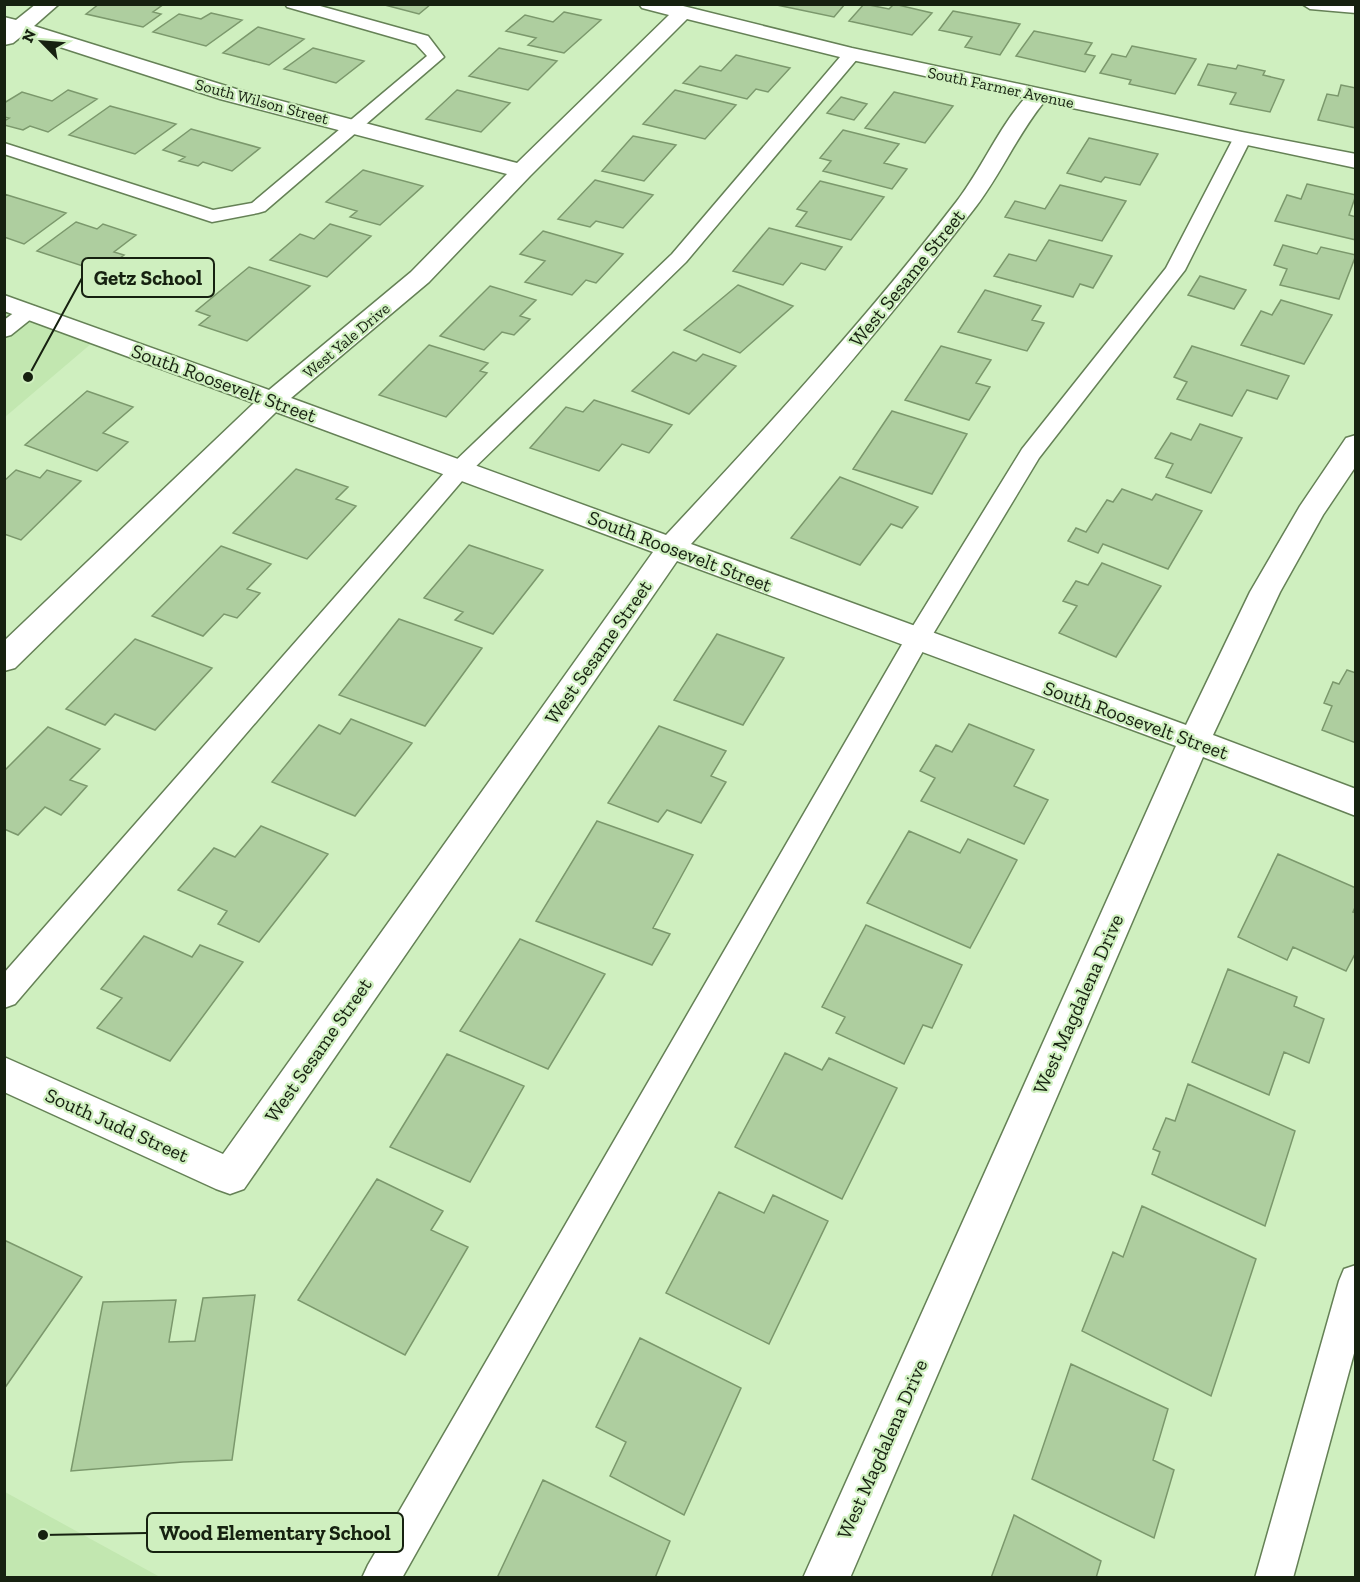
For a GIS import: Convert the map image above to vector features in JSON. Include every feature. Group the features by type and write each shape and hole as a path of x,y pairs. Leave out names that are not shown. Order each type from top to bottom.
{"street":[{"path":"9,30 49,4"},
{"name":"South Farmer Avenue","path":"649,4 852,54 1242,139 1356,161"},
{"name":"West Yale Drive","path":"4,660 272,401 420,277 522,171 682,13"},
{"name":"South Wilson Street","path":"9,30 228,94 522,171"},
{"name":"West Sesame Street","path":"230,1176 671,548 791,418 877,316 968,202 1023,114 1039,95"},
{"name":"South Roosevelt Street","path":"17,307 460,469 1356,803"},
{"name":"West Magdalena Drive","path":"826,1578 1194,741 1265,592 1310,513 1356,444"},
{"name":"South Judd Street","path":"4,1074 230,1176"}],"lane":[{"path":"4,148 212,216 258,207 356,127 436,57 422,40 293,4"},
{"path":"1310,4 1356,8"},
{"path":"4,995 460,469 679,258 852,54"},
{"path":"381,1578 917,640 1030,454 1175,270 1242,139"},
{"path":"4,331 17,307"},
{"path":"1274,1578 1356,1281"}],"shaded area":[{"path":"4,302 99,337 5,417 4,417"},
{"path":"5,1492 160,1577 5,1577"}],"building":[{"path":"99,4 164,4 153,12 161,14 143,27 86,14"},
{"path":"381,4 431,4 419,14"},
{"path":"772,4 845,4 834,17"},
{"path":"864,4 889,9 894,4 932,13 912,35 849,21"},
{"path":"953,11 1020,24 1000,55 965,47 972,37 939,30"},
{"path":"564,12 601,20 564,53 528,45 536,38 506,31 525,15 553,22"},
{"path":"211,13 242,20 206,46 153,32 179,14 201,19"},
{"path":"258,27 304,39 269,65 223,53"},
{"path":"1034,31 1092,43 1085,54 1095,56 1085,72 1016,56"},
{"path":"1132,46 1196,59 1175,94 1129,84 1131,80 1100,73 1112,54 1126,57"},
{"path":"313,48 364,61 336,83 284,69"},
{"path":"499,48 557,61 528,90 469,76"},
{"path":"736,55 790,68 768,92 756,89 747,99 683,83 700,66 721,71"},
{"path":"1208,64 1236,69 1238,65 1265,71 1263,75 1284,80 1270,112 1230,104 1236,93 1198,85"},
{"path":"1341,85 1356,88 1356,128 1318,120 1327,94 1338,96"},
{"path":"68,90 97,99 48,132 30,126 23,130 4,125 4,121 9,118 4,117 4,103 22,92 52,101"},
{"path":"457,90 510,103 481,132 426,119"},
{"path":"675,90 736,105 705,139 643,124"},
{"path":"894,92 953,106 925,143 865,128"},
{"path":"841,97 867,104 854,120 827,113"},
{"path":"110,106 176,124 135,154 69,135"},
{"path":"191,129 260,148 232,171 203,162 198,166 179,161 185,157 163,150"},
{"path":"843,130 899,144 884,163 907,169 892,189 823,171 831,161 820,158"},
{"path":"633,136 676,145 644,181 602,171"},
{"path":"1089,138 1158,154 1140,185 1105,177 1101,182 1067,173"},
{"path":"363,170 423,186 380,225 350,217 357,211 326,202"},
{"path":"595,180 653,195 623,228 596,221 590,227 558,219"},
{"path":"820,181 884,197 851,240 796,226 807,212 797,209"},
{"path":"1307,184 1356,195 1349,215 1356,217 1356,240 1275,221 1287,195 1301,199"},
{"path":"1060,185 1126,201 1102,241 1005,217 1015,201 1045,209"},
{"path":"4,194 66,213 24,244 4,237"},
{"path":"76,222 97,229 103,224 136,235 114,252 124,255 101,272 37,251"},
{"path":"330,224 371,236 327,277 270,260 300,234 314,239"},
{"path":"769,228 842,247 825,270 801,263 783,285 733,271"},
{"path":"543,231 623,254 596,283 586,280 572,295 525,282 545,261 520,254"},
{"path":"1049,240 1112,256 1093,288 1080,284 1073,297 994,276 1009,254 1036,261"},
{"path":"1283,245 1317,254 1321,247 1356,255 1339,299 1280,285 1287,269 1274,265"},
{"path":"249,267 310,286 247,341 199,325 210,316 196,311"},
{"path":"1200,276 1246,290 1234,309 1188,295"},
{"path":"738,285 793,306 740,353 684,330"},
{"path":"490,286 536,300 520,316 530,319 514,335 502,332 484,350 440,336"},
{"path":"985,290 1041,306 1032,320 1044,323 1027,351 958,332"},
{"path":"1281,300 1332,315 1304,364 1241,345 1261,311 1272,315"},
{"path":"429,345 488,363 480,371 487,373 446,417 379,395"},
{"path":"941,346 991,360 976,383 990,387 969,420 905,400"},
{"path":"1192,346 1289,376 1277,399 1247,390 1232,416 1177,399 1187,382 1174,377"},
{"path":"673,352 696,361 703,354 736,366 689,414 632,391"},
{"path":"87,391 133,407 103,433 128,442 97,471 25,445"},
{"path":"594,400 672,425 649,453 622,444 599,471 530,448 566,407 583,412"},
{"path":"892,411 967,434 932,494 853,469"},
{"path":"1200,424 1242,438 1211,493 1166,477 1173,464 1155,458 1171,433 1191,440"},
{"path":"296,469 348,487 336,499 356,506 307,559 233,533"},
{"path":"16,470 40,478 47,470 81,481 21,540 4,534 4,481"},
{"path":"840,477 918,507 902,528 891,524 860,565 791,538"},
{"path":"1122,489 1152,500 1156,494 1202,511 1168,569 1103,544 1098,553 1068,541 1076,528 1086,532 1107,500 1113,502"},
{"path":"469,545 543,570 493,634 455,620 463,612 424,598"},
{"path":"221,546 271,564 247,589 260,593 237,618 224,614 203,636 152,616"},
{"path":"1102,563 1161,586 1116,657 1059,633 1077,606 1063,601 1076,581 1088,585"},
{"path":"399,619 482,648 425,726 339,695"},
{"path":"717,634 784,658 743,725 674,700"},
{"path":"135,639 212,668 155,730 115,714 105,725 66,709"},
{"path":"1347,670 1356,673 1356,743 1322,730 1332,706 1324,703 1333,682 1339,684"},
{"path":"351,719 412,743 355,816 272,782 319,725 340,734"},
{"path":"969,724 1034,750 1014,786 1048,800 1024,844 921,801 935,778 920,771 936,745 952,752"},
{"path":"659,726 726,751 711,776 726,782 701,823 667,810 658,822 608,803"},
{"path":"48,727 100,749 70,780 87,786 61,815 45,807 18,835 4,829 4,771"},
{"path":"597,821 693,855 653,928 670,934 652,965 536,921"},
{"path":"261,826 328,854 259,942 218,924 227,911 178,890 214,848 235,857"},
{"path":"909,831 960,853 968,839 1017,860 970,948 867,903"},
{"path":"1278,854 1356,888 1356,905 1353,912 1356,913 1356,952 1346,971 1293,947 1287,960 1238,937"},
{"path":"866,925 962,965 932,1028 923,1025 904,1064 836,1033 845,1017 822,1007"},
{"path":"144,936 192,957 200,945 243,962 170,1061 97,1028 122,998 101,989"},
{"path":"520,939 605,974 548,1069 460,1031"},
{"path":"1228,969 1297,997 1294,1006 1324,1019 1309,1063 1284,1052 1269,1095 1192,1062"},
{"path":"785,1053 822,1070 829,1058 897,1088 842,1199 735,1147"},
{"path":"447,1054 524,1086 470,1182 390,1147"},
{"path":"1188,1084 1295,1131 1265,1226 1152,1174 1160,1152 1153,1149 1166,1118 1175,1121"},
{"path":"377,1179 443,1211 431,1230 468,1247 405,1355 298,1300"},
{"path":"719,1192 764,1213 773,1195 828,1221 769,1344 666,1293"},
{"path":"1142,1206 1256,1259 1211,1396 1082,1331 1113,1252 1123,1257"},
{"path":"4,1240 82,1277 4,1389"},
{"path":"255,1295 232,1460 71,1471 103,1302 176,1300 169,1342 195,1341 203,1298"},
{"path":"640,1338 741,1388 684,1515 610,1476 626,1442 596,1427"},
{"path":"1071,1364 1168,1409 1153,1460 1174,1470 1154,1538 1032,1479"},
{"path":"543,1480 670,1541 655,1578 497,1578"},
{"path":"1014,1515 1101,1561 1096,1578 991,1578"}],"place":[{"name":"Getz School","path":"28,377"},
{"name":"Wood Elementary School","path":"43,1535"}]}
